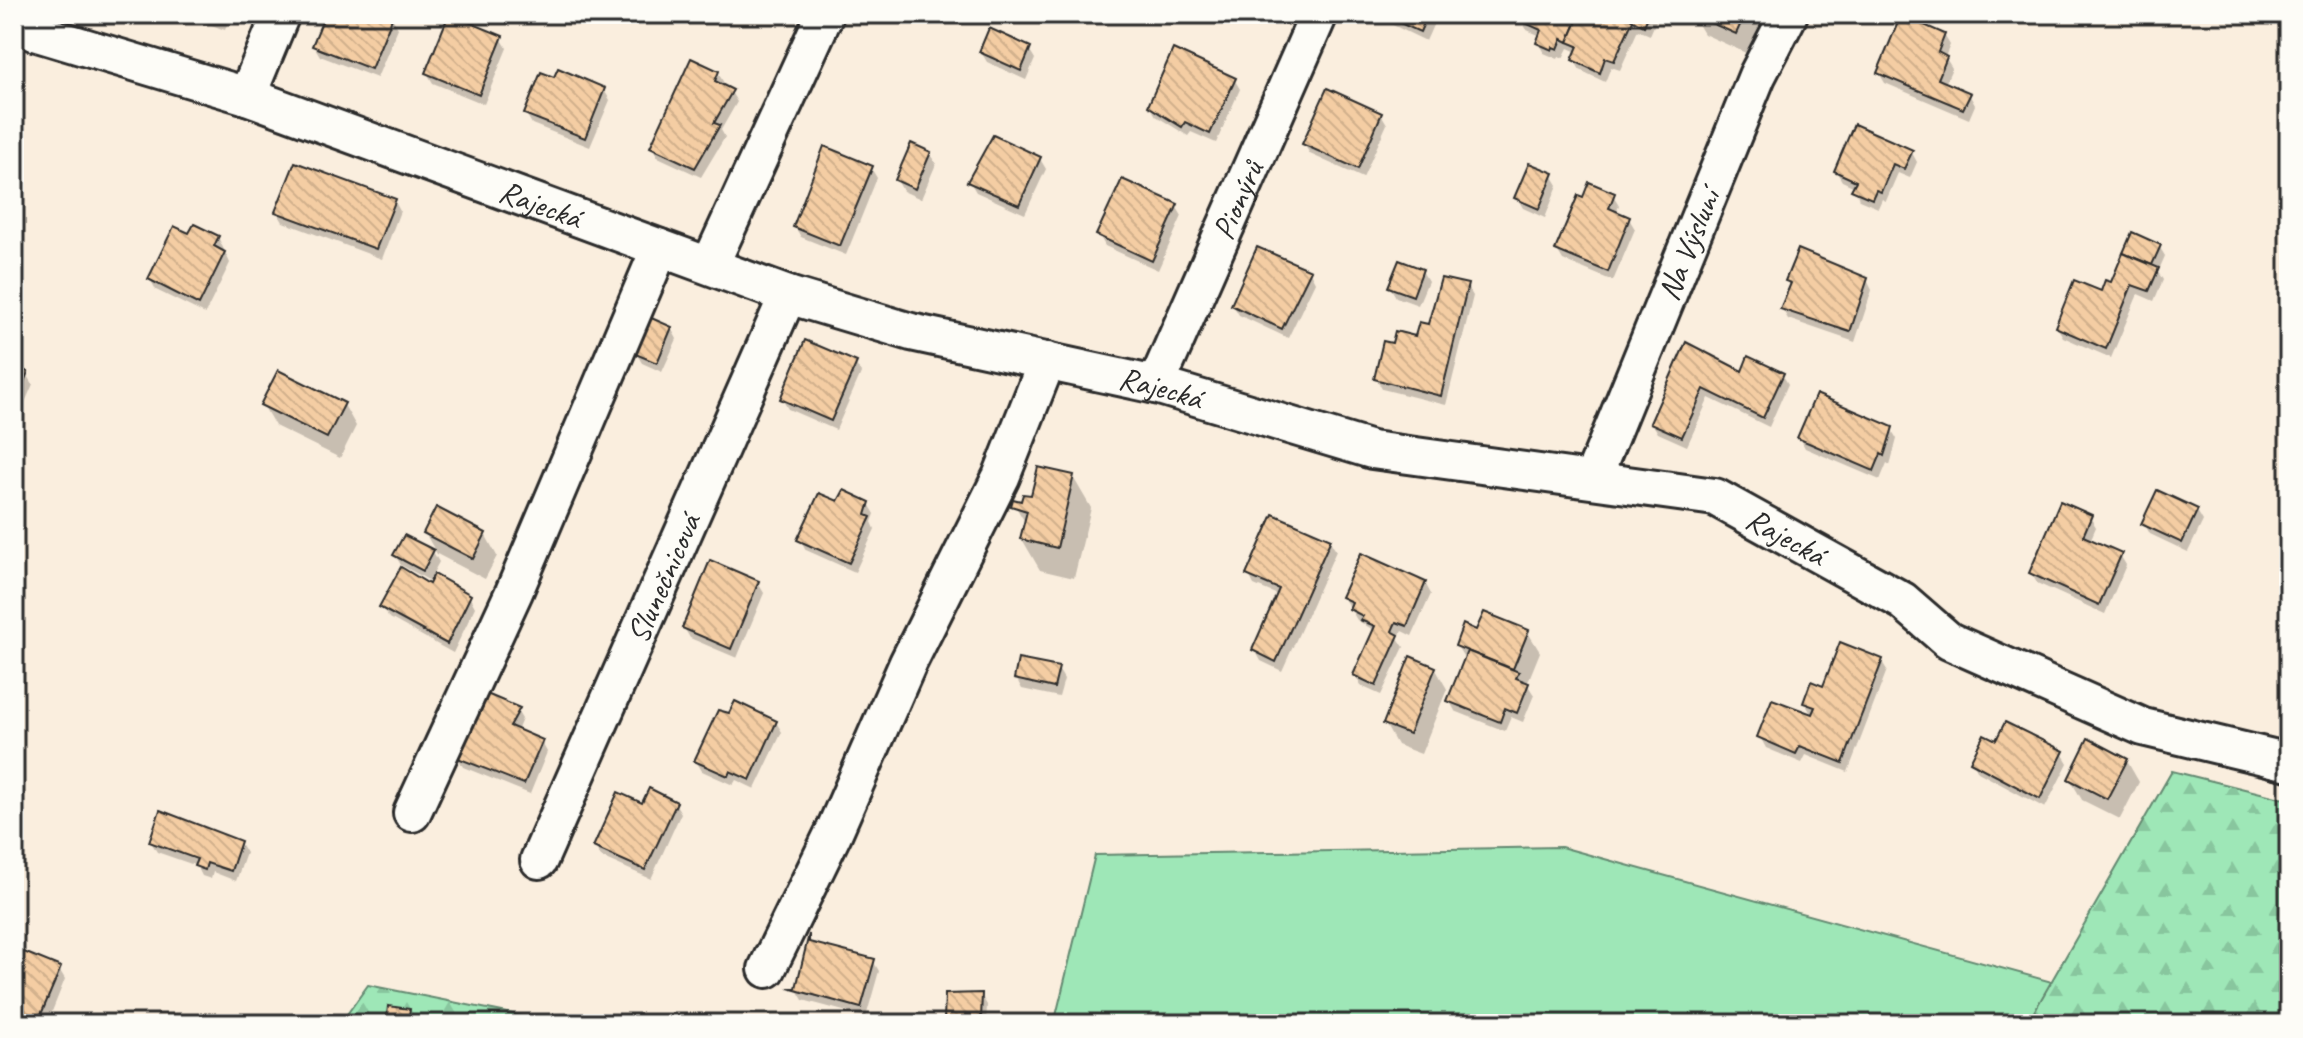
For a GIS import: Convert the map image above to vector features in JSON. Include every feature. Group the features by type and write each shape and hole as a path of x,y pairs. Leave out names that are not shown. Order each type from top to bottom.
{"street":[{"path":"247,96 281,14"},
{"path":"710,265 825,14"},
{"name":"Pionýrů","path":"1156,385 1319,14"},
{"name":"Na Výsluní","path":"1593,478 1757,76 1789,14"},
{"name":"Rajecká","path":"14,26 247,96 788,295 911,332 1156,385 1372,450 1715,497 1903,601 1949,641 2143,727 2289,762"},
{"path":"412,813 514,592 660,248"},
{"name":"Slunečnicová","path":"539,860 788,295"},
{"path":"767,969 833,834 908,663 1001,477 1047,361"}],"green space":[{"path":"2172,771 2289,800 2289,1024 2027,1024"},
{"path":"1561,847 2052,982 2027,1024 1054,1024 1095,855"},
{"path":"368,985 563,1024 340,1024"}],"building":[{"path":"325,14 393,16 371,69 312,46"},
{"path":"449,14 503,36 479,95 425,73"},
{"path":"1380,14 1428,14 1420,32"},
{"path":"1522,14 1580,14 1568,42 1562,39 1558,49 1553,47 1552,50 1536,43 1541,30 1519,20"},
{"path":"1580,14 1623,14 1634,18 1614,61 1605,58 1600,73 1572,60 1578,46 1568,42"},
{"path":"1623,14 1649,14 1644,26"},
{"path":"1691,14 1745,14 1736,34"},
{"path":"1901,15 1945,34 1938,52 1947,57 1938,79 1971,93 1963,109 1877,73"},
{"path":"989,28 1031,47 1021,71 979,52"},
{"path":"1173,49 1236,78 1210,134 1185,122 1182,127 1148,106"},
{"path":"691,58 719,71 715,81 733,90 714,123 720,125 695,168 650,147"},
{"path":"558,68 605,88 585,138 524,114 541,72 554,77"},
{"path":"1327,88 1382,113 1358,169 1302,144"},
{"path":"1854,124 1913,150 1904,169 1893,164 1881,192 1876,190 1872,199 1851,190 1856,181 1834,171"},
{"path":"993,135 1041,157 1019,205 967,182"},
{"path":"911,143 931,152 915,189 895,180"},
{"path":"824,146 873,166 840,246 793,227"},
{"path":"295,162 396,199 376,249 275,212"},
{"path":"1529,163 1554,173 1539,209 1514,198"},
{"path":"1122,179 1178,204 1152,261 1096,235"},
{"path":"1589,182 1615,193 1609,208 1630,217 1608,272 1555,250 1578,195 1583,197"},
{"path":"194,224 219,236 214,246 225,252 199,305 148,279 174,226 189,233"},
{"path":"2132,232 2161,245 2152,265 2123,253"},
{"path":"1257,247 1311,270 1282,329 1231,305"},
{"path":"1798,249 1868,278 1850,332 1780,309 1791,283 1785,281"},
{"path":"2123,253 2159,268 2149,291 2132,285 2106,349 2055,327 2074,280 2101,291 2105,280 2111,282"},
{"path":"1399,260 1423,269 1413,296 1388,287"},
{"path":"1441,278 1468,284 1441,396 1374,379 1383,341 1392,343 1395,331 1415,336 1419,322 1428,324"},
{"path":"649,317 672,327 657,363 633,353"},
{"path":"805,340 857,362 831,421 780,399"},
{"path":"1686,342 1742,371 1748,356 1784,373 1763,418 1704,389 1682,437 1650,423"},
{"path":"14,366 28,372 17,398 14,397"},
{"path":"278,370 345,403 327,438 260,405"},
{"path":"1816,394 1893,427 1884,456 1881,454 1874,471 1797,438"},
{"path":"1038,467 1074,475 1057,548 1020,539 1027,511 1011,506 1013,499 1021,501 1023,494 1031,495"},
{"path":"844,490 870,502 866,515 871,517 849,563 797,540 819,493 838,501"},
{"path":"2157,490 2198,509 2182,543 2141,524"},
{"path":"2060,501 2092,515 2083,536 2122,553 2099,605 2029,573"},
{"path":"436,507 486,533 473,559 423,533"},
{"path":"1273,514 1331,539 1276,662 1252,650 1279,589 1246,575"},
{"path":"404,535 434,550 423,571 393,555"},
{"path":"1361,553 1426,582 1407,626 1396,622 1392,631 1399,635 1376,686 1353,675 1375,626 1360,620 1363,616 1349,609 1352,602 1341,597"},
{"path":"710,560 759,581 731,649 682,628"},
{"path":"401,567 429,584 434,574 471,595 447,644 379,607"},
{"path":"1484,612 1529,630 1513,669 1455,646 1463,624 1476,630"},
{"path":"1840,642 1883,659 1843,763 1800,746 1796,754 1757,737 1772,699 1812,714 1815,707 1803,703 1811,681 1823,686"},
{"path":"1467,651 1519,672 1516,678 1529,683 1517,713 1505,708 1500,722 1447,701"},
{"path":"1410,656 1436,667 1409,734 1383,724"},
{"path":"1018,659 1059,667 1054,688 1014,679"},
{"path":"482,692 520,708 510,726 543,740 524,784 455,757"},
{"path":"735,701 777,721 750,780 730,771 728,776 694,761 718,710 729,713"},
{"path":"2005,722 2064,751 2040,799 1970,762 1984,734 1996,740"},
{"path":"2088,738 2128,759 2107,799 2068,779"},
{"path":"649,788 677,802 645,870 593,847 618,792 642,803"},
{"path":"160,810 241,841 231,871 207,863 205,870 194,866 197,859 149,842"},
{"path":"809,934 809,942 875,959 861,1008 788,988 796,988"},
{"path":"14,948 61,967 37,1024 14,1015"},
{"path":"982,993 981,1020 944,1020 945,994"},
{"path":"388,1006 410,1009 408,1024 386,1024"}]}
